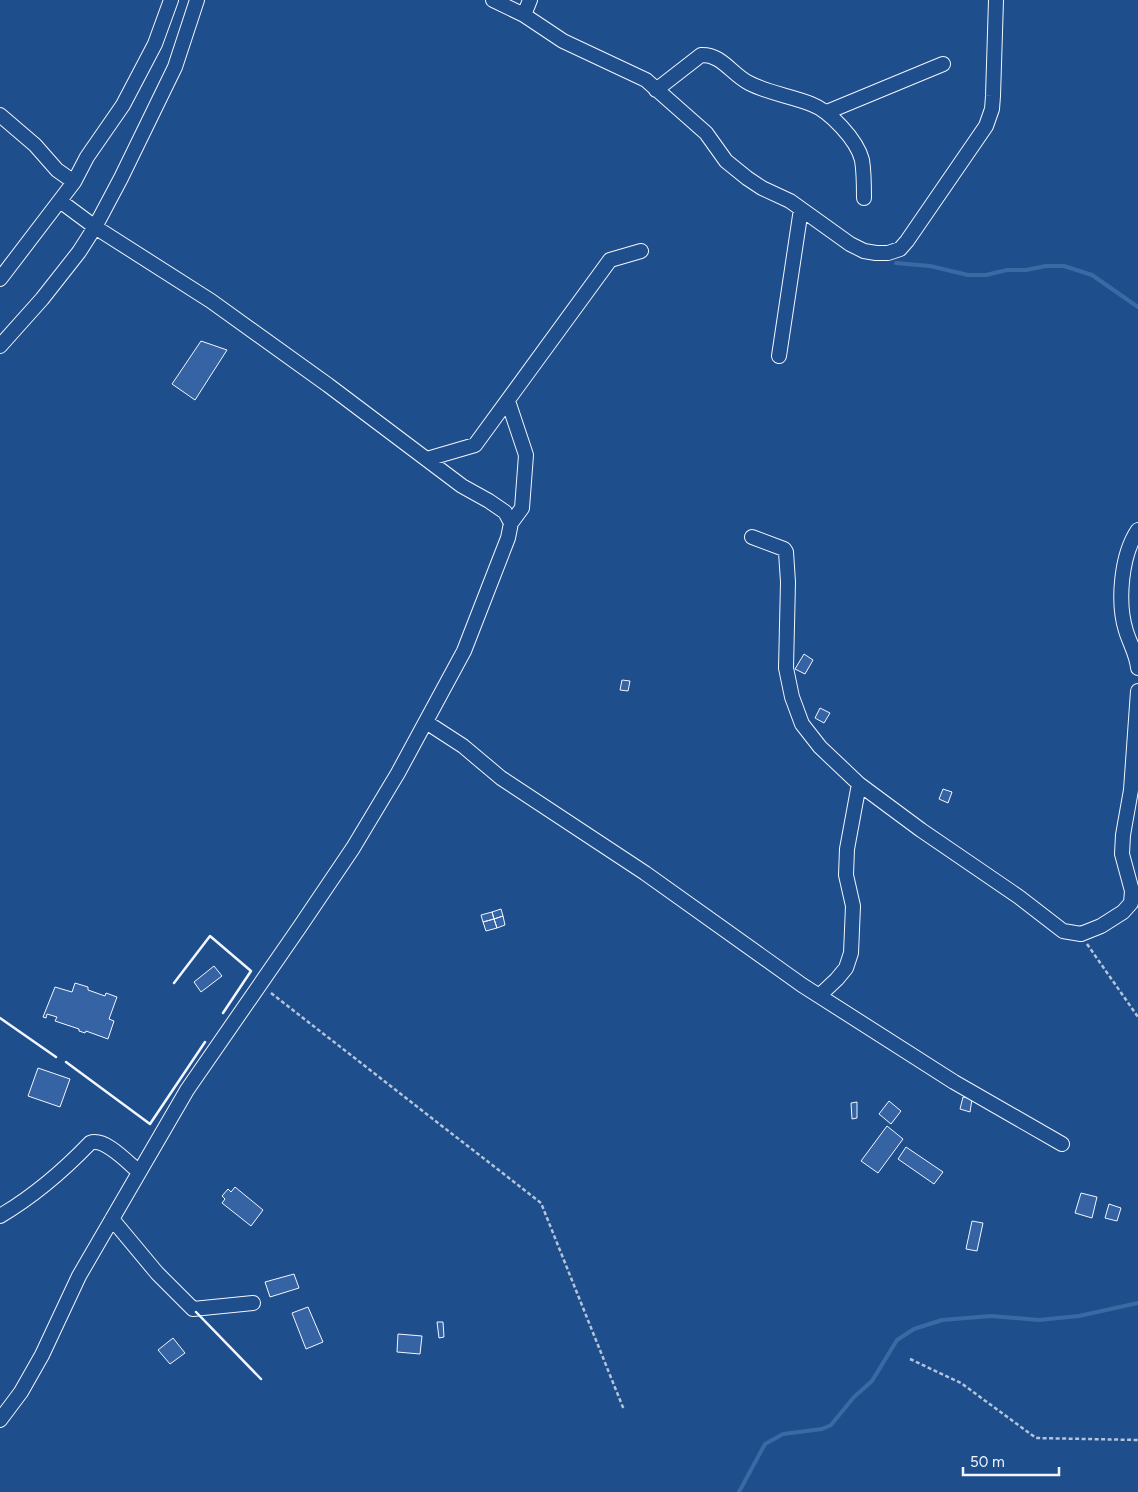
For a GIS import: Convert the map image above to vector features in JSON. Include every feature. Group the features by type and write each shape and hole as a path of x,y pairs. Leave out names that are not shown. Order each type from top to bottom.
{"street":[{"path":"0,279 74,182 87,157 123,105 140,75 171,0"},
{"path":"0,346 42,299 79,252 95,227 139,143 175,67 197,0"},
{"path":"493,0 524,15 563,42 636,74 706,133 726,160 747,178 762,188 790,201 850,244 864,251 876,253 888,253 900,249 907,241 986,126 992,110 996,0"},
{"path":"524,15 530,0"},
{"path":"656,90 701,55 710,54 719,58 741,79 757,87 812,104 827,112 838,123 858,150 861,158 864,198"},
{"path":"827,112 943,64"},
{"path":"0,115 40,150 56,170 74,182"},
{"path":"60,200 95,227 211,301 328,385 462,486 490,501 505,512 511,523"},
{"path":"779,356 801,209"},
{"path":"427,460 476,445 610,260 641,251"},
{"path":"0,1420 21,1392 42,1355 79,1276 186,1090 353,848 398,773 464,651 508,538 511,523 522,508 526,455 508,401"},
{"path":"1138,530 1125,556 1122,611 1126,631 1138,668"},
{"path":"752,537 784,549 786,552 788,582 786,668 792,697 802,724 820,747 859,784 920,830 1019,897 1063,931 1081,934 1101,926 1123,912 1131,903 1132,891 1122,854 1123,835 1131,790 1138,691"},
{"path":"426,722 462,746 501,778 645,873 819,996 954,1082 1062,1144"},
{"path":"819,996 846,968 851,953 853,906 846,874 859,784"},
{"path":"0,1216 54,1178 90,1143 94,1142 108,1146 139,1172"},
{"path":"112,1220 157,1273 193,1309 253,1302"}],"path":[{"path":"1081,934 1138,1017"},
{"path":"260,984 541,1202 624,1410"},
{"path":"910,1359 961,1383 1036,1438 1138,1440"}],"building":[{"path":"201,341 227,350 195,400 172,384"},
{"path":"804,654 813,660 805,674 795,669"},
{"path":"622,680 630,681 628,691 620,690"},
{"path":"820,708 830,713 824,723 815,718"},
{"path":"943,789 952,792 948,803 939,799"},
{"path":"501,909 503,916 494,919 492,912"},
{"path":"492,912 494,919 483,922 481,915"},
{"path":"503,916 505,925 497,928 494,919"},
{"path":"494,919 497,928 486,931 483,922"},
{"path":"214,966 222,976 201,992 194,982"},
{"path":"75,983 105,996 106,993 117,997 109,1019 114,1021 108,1039 86,1031 85,1033 79,1031 79,1029 55,1021 57,1017 47,1014 46,1018 43,1017 55,987 72,992"},
{"path":"38,1068 70,1079 60,1107 28,1096"},
{"path":"963,1097 972,1099 970,1112 960,1109"},
{"path":"889,1101 901,1111 891,1124 879,1114"},
{"path":"857,1102 857,1118 852,1119 851,1103"},
{"path":"887,1126 903,1139 878,1173 861,1161"},
{"path":"906,1147 943,1172 934,1184 898,1159"},
{"path":"235,1187 263,1210 251,1226 222,1203 225,1199 222,1196 228,1189 231,1192"},
{"path":"1081,1193 1097,1197 1092,1218 1075,1213"},
{"path":"1109,1204 1121,1208 1117,1221 1105,1218"},
{"path":"972,1221 983,1223 977,1251 966,1249"},
{"path":"294,1274 299,1288 270,1297 265,1282"},
{"path":"308,1307 323,1342 306,1349 292,1313"},
{"path":"437,1322 443,1322 444,1337 439,1338"},
{"path":"398,1334 422,1336 420,1354 397,1352"},
{"path":"173,1338 185,1353 170,1364 158,1350"}],"waterway":[{"path":"896,263 930,266 968,275 986,275 1007,270 1064,266 1092,275 1138,307"},
{"path":"739,1492 765,1444 783,1434 822,1429 831,1425 854,1397 872,1381 897,1340 914,1329 942,1320 991,1316 1039,1320 1079,1316 1138,1303"}],"wall":[{"path":"174,983 210,936 251,971 223,1013"},
{"path":"0,1018 56,1057"},
{"path":"66,1062 150,1124 205,1042"},
{"path":"196,1312 261,1379"}]}
